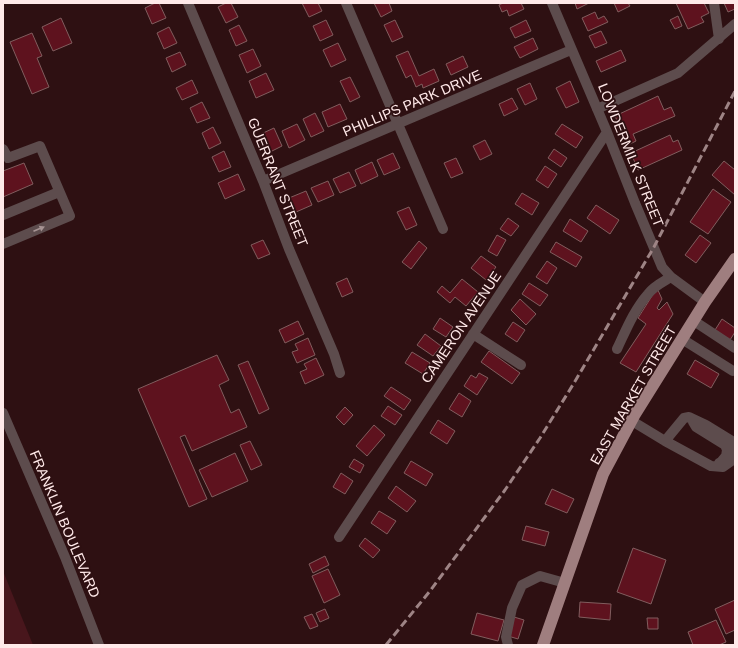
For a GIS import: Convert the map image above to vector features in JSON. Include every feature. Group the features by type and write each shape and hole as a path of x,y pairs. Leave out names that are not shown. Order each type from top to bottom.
{"main road":[{"name":"EAST MARKET STREET","path":"547,644 565,583 603,474 632,421 682,339 705,302 735,259"}],"street":[{"name":"GUERRANT STREET","path":"188,3 263,181 289,249 334,354 340,373"},
{"path":"346,3 443,229"},
{"name":"LOWDERMILK STREET","path":"552,3 598,109 662,267 671,278 705,302"},
{"path":"714,3 719,39"},
{"path":"598,109 678,73 735,24"},
{"name":"PHILLIPS PARK DRIVE","path":"263,181 572,50"},
{"name":"CAMERON AVENUE","path":"339,537 607,132"},
{"path":"3,149 8,158 40,146 70,216 3,244"},
{"path":"3,215 59,192"},
{"path":"617,349 632,318 648,293 660,283 671,278"},
{"path":"694,321 735,348"},
{"path":"473,334 521,365"},
{"path":"682,339 733,371"},
{"name":"FRANKLIN BOULEVARD","path":"3,413 65,557 99,645"},
{"path":"632,421 665,441 711,466 723,467 730,462 735,453 732,441 706,425 687,418 665,441"},
{"path":"508,645 506,637 512,608 522,585 540,576 565,583"}],"shaded area":[{"path":"3,571 33,645 3,645"}],"building":[{"path":"155,3 159,3 166,18 152,24 145,8"},
{"path":"226,3 231,3 238,17 226,23 218,7"},
{"path":"302,3 318,3 322,11 309,17"},
{"path":"374,3 389,3 392,11 381,17"},
{"path":"503,3 521,3 524,9 509,16 507,10 502,12 499,5"},
{"path":"575,3 589,3 577,9"},
{"path":"614,3 628,3 630,6 618,12"},
{"path":"676,3 704,3 709,13 701,17 704,22 688,29"},
{"path":"724,3 735,3 735,9 728,12"},
{"path":"595,12 598,19 604,16 608,22 588,31 582,18"},
{"path":"678,16 682,26 675,29 670,20"},
{"path":"61,18 72,43 53,51 42,27"},
{"path":"326,20 333,35 320,41 313,26"},
{"path":"395,20 403,37 392,42 384,25"},
{"path":"526,20 531,31 515,38 510,28"},
{"path":"239,25 247,41 236,46 229,30"},
{"path":"169,27 177,43 164,49 157,33"},
{"path":"601,31 607,43 595,48 589,36"},
{"path":"32,33 42,56 37,58 49,87 32,94 10,42"},
{"path":"533,38 538,49 520,58 514,47"},
{"path":"338,43 346,60 331,67 323,50"},
{"path":"253,49 261,66 247,73 239,55"},
{"path":"621,50 626,61 601,72 596,61"},
{"path":"408,51 419,76 434,69 439,81 423,88 422,84 416,87 411,75 406,78 396,56"},
{"path":"180,52 186,65 172,72 166,58"},
{"path":"463,56 468,67 451,75 446,64"},
{"path":"266,73 274,90 256,98 249,81"},
{"path":"350,77 360,97 350,102 340,81"},
{"path":"192,80 198,93 182,100 176,88"},
{"path":"570,81 579,102 566,108 556,88"},
{"path":"530,83 537,99 525,105 517,89"},
{"path":"658,96 664,110 671,107 675,116 633,134 636,141 628,145 615,116"},
{"path":"512,98 518,109 504,116 499,104"},
{"path":"202,102 210,118 197,123 190,108"},
{"path":"340,104 347,119 328,127 322,112"},
{"path":"315,113 324,131 311,137 303,119"},
{"path":"297,124 305,140 289,148 282,131"},
{"path":"562,124 583,137 576,148 555,134"},
{"path":"213,127 221,143 209,149 202,133"},
{"path":"274,128 282,146 270,152 261,134"},
{"path":"670,135 673,142 678,140 682,150 638,170 631,153"},
{"path":"485,140 492,154 480,160 473,146"},
{"path":"554,149 567,158 561,167 548,158"},
{"path":"224,151 231,167 219,172 212,157"},
{"path":"393,153 400,168 384,175 377,160"},
{"path":"456,158 463,173 451,178 444,163"},
{"path":"724,161 735,170 735,195 712,175"},
{"path":"372,162 378,176 361,184 355,170"},
{"path":"24,163 33,184 3,197 3,171"},
{"path":"545,166 557,174 548,188 536,180"},
{"path":"349,172 356,186 340,193 333,179"},
{"path":"238,174 245,190 225,199 218,183"},
{"path":"328,181 334,195 318,202 311,188"},
{"path":"713,189 731,202 708,234 690,222"},
{"path":"306,191 312,205 296,212 289,198"},
{"path":"522,193 539,203 532,215 515,204"},
{"path":"596,205 619,220 610,234 587,218"},
{"path":"409,207 417,225 406,230 397,212"},
{"path":"508,218 519,226 511,236 500,229"},
{"path":"570,219 588,231 581,242 563,231"},
{"path":"497,235 506,240 497,256 488,251"},
{"path":"700,235 711,243 696,263 685,255"},
{"path":"263,240 270,254 258,259 251,245"},
{"path":"419,241 427,248 411,269 402,262"},
{"path":"556,242 582,257 576,267 550,252"},
{"path":"481,256 496,267 486,280 471,268"},
{"path":"547,261 557,268 547,284 536,277"},
{"path":"347,278 353,292 342,297 336,283"},
{"path":"462,279 478,292 466,306 455,297 450,303 437,292 442,286 450,293"},
{"path":"529,283 548,295 540,306 522,294"},
{"path":"657,288 662,299 657,308 659,310 667,302 673,314 636,372 620,363 646,324 638,318"},
{"path":"520,299 536,314 526,325 511,310"},
{"path":"440,318 453,327 446,337 433,329"},
{"path":"722,319 735,328 735,332 730,340 715,330"},
{"path":"298,321 304,334 285,343 279,330"},
{"path":"513,322 525,330 517,342 505,334"},
{"path":"425,334 441,346 433,356 417,345"},
{"path":"308,338 315,355 297,363 292,352 298,350 295,344"},
{"path":"489,351 520,373 512,384 481,362"},
{"path":"412,352 430,363 423,374 405,363"},
{"path":"217,355 229,380 219,385 231,413 239,409 247,427 192,451 185,435 180,437 207,499 189,507 138,389"},
{"path":"316,358 324,375 305,384 300,372 307,369 304,364"},
{"path":"695,360 719,374 711,388 687,374"},
{"path":"248,361 269,409 259,414 238,365"},
{"path":"479,373 488,378 477,395 464,386 471,375 476,378"},
{"path":"391,387 411,400 404,410 384,396"},
{"path":"459,393 471,401 462,417 449,409"},
{"path":"388,406 402,415 395,425 381,416"},
{"path":"345,407 353,415 344,425 336,417"},
{"path":"438,420 455,431 447,444 430,433"},
{"path":"374,425 385,435 367,456 356,446"},
{"path":"250,441 262,465 251,470 240,445"},
{"path":"235,453 248,481 212,497 199,470"},
{"path":"354,459 364,465 360,473 349,467"},
{"path":"411,461 433,474 426,486 404,473"},
{"path":"341,473 353,481 345,494 333,487"},
{"path":"396,486 416,501 407,512 388,498"},
{"path":"552,489 574,499 567,513 545,504"},
{"path":"379,511 396,521 387,534 371,523"},
{"path":"526,526 549,532 545,546 522,540"},
{"path":"365,538 380,550 373,558 359,546"},
{"path":"633,548 666,560 651,604 617,592"},
{"path":"325,556 329,565 313,573 309,564"},
{"path":"328,569 340,595 324,603 312,576"},
{"path":"735,600 735,630 726,634 715,609"},
{"path":"580,602 611,604 610,620 579,617"},
{"path":"325,609 329,618 320,622 316,613"},
{"path":"477,613 504,620 498,641 471,634"},
{"path":"312,614 318,626 310,629 304,617"},
{"path":"514,617 524,620 518,639 508,636"},
{"path":"647,618 658,618 658,629 648,629"},
{"path":"716,620 726,642 719,645 693,645 688,632"}],"railway":[{"path":"386,645 430,591 505,490 540,438 654,247 735,91"}]}
